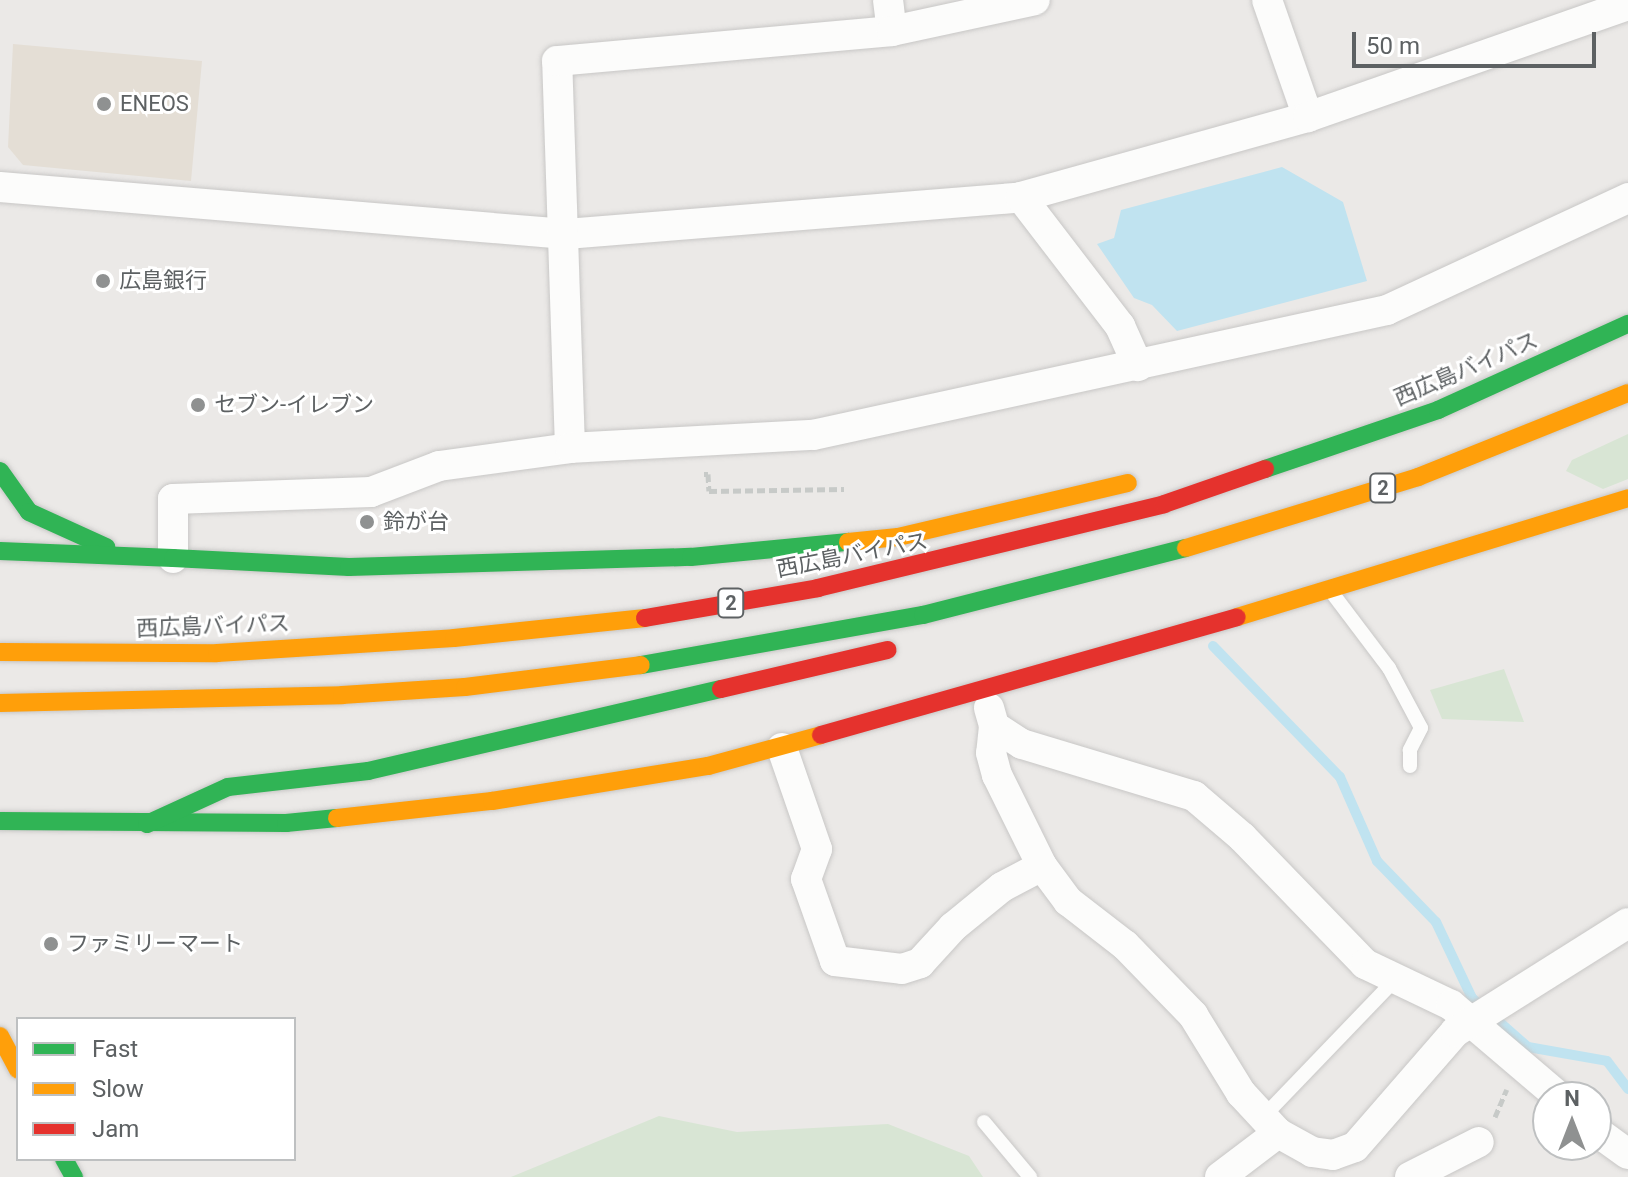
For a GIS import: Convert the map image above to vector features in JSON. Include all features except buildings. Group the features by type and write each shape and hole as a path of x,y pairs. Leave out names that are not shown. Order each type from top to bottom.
{"main road":[{"name":"西広島バイパス","path":"0,652 217,653 454,638 678,612 954,559 1149,508 1438,410 1628,324"},
{"name":"2","path":"0,703 465,687 706,657 923,615 1131,565 1418,477 1628,393"},
{"path":"1237,457 1438,410"},
{"path":"0,471 29,512 131,557"},
{"path":"0,551 349,567 691,557 898,537 1145,479"},
{"path":"0,821 258,824 449,806 636,779 782,748 984,691 1330,590 1628,498"},
{"path":"942,631 1131,565"},
{"path":"147,824 228,787 368,771 913,641"},
{"path":"0,1036 16,1066"}],"street":[{"path":"888,0 892,31"},
{"path":"570,448 566,234 557,61 892,31 1035,0"},
{"path":"1267,0 1308,117"},
{"path":"0,187 566,234 1021,197 1308,117 1628,5"},
{"path":"1021,197 1120,326 1138,366"},
{"path":"173,558 173,499 371,492 439,466 570,448 813,435 1387,310 1628,198"},
{"path":"984,691 994,726 991,753 997,775 1042,866 1068,901 1125,945 1193,1015 1241,1093 1271,1125 1312,1152 1342,1166 1388,1105 1481,1013 1628,923"},
{"path":"994,726 1022,744 1194,796 1242,837 1365,964 1393,982 1481,1013 1542,1081"},
{"path":"782,748 817,849 806,879 835,961 902,969 920,963 953,927 1002,887 1042,866"},
{"path":"1220,1177 1271,1125"},
{"path":"1410,1177 1479,1142"}],"lane":[{"path":"1330,590 1389,668 1421,728 1410,750 1410,766"},
{"path":"1271,1125 1393,982"},
{"path":"984,1122 1030,1177"}],"path":[{"path":"709,491 844,489"},
{"path":"1479,1142 1485,1139 1507,1088 1527,1067"}],"shaded area":[{"name":"ENEOS","path":"13,44 202,61 191,181 23,165 8,147"}],"green space":[{"path":"1628,434 1628,479 1603,489 1566,471 1572,460"},
{"path":"1504,669 1524,722 1442,719 1430,690"},
{"path":"659,1116 737,1132 888,1124 969,1156 983,1177 511,1177"}],"water":[{"path":"1282,167 1343,202 1367,281 1177,331 1152,305 1134,298 1097,244 1114,238 1121,210"}],"waterway":[{"path":"1213,646 1340,777 1377,861 1436,922 1472,998 1528,1047 1607,1061 1628,1089"}],"traffic: fast":[{"path":"1265,469 1438,410 1628,324"},
{"path":"0,471 29,512 106,547"},
{"path":"173,558 349,567 691,557 848,542"},
{"path":"641,665 923,615 1186,548"},
{"path":"0,551 173,558"},
{"path":"147,824 228,787 368,771 721,689"},
{"path":"0,821 286,823 337,818"},
{"path":"65,1161 74,1177"}],"traffic: slow":[{"path":"1186,548 1418,477 1628,393"},
{"path":"848,542 898,537 1128,483"},
{"path":"1237,617 1628,498"},
{"path":"0,652 217,653 454,638 645,618"},
{"path":"0,703 342,695 465,687 641,665"},
{"path":"337,818 492,801 708,766 821,735"},
{"path":"0,1036 16,1066"}],"traffic: jam":[{"path":"645,618 818,588 1164,504 1265,469"},
{"path":"821,735 1237,617"},
{"path":"721,689 887,650"}],"place":[{"name":"ENEOS","path":"104,104"},
{"name":"広島銀行","path":"103,281"},
{"name":"セブン-イレブン","path":"198,405"},
{"name":"鈴が台","path":"367,522"},
{"name":"ファミリーマート","path":"51,944"}]}
